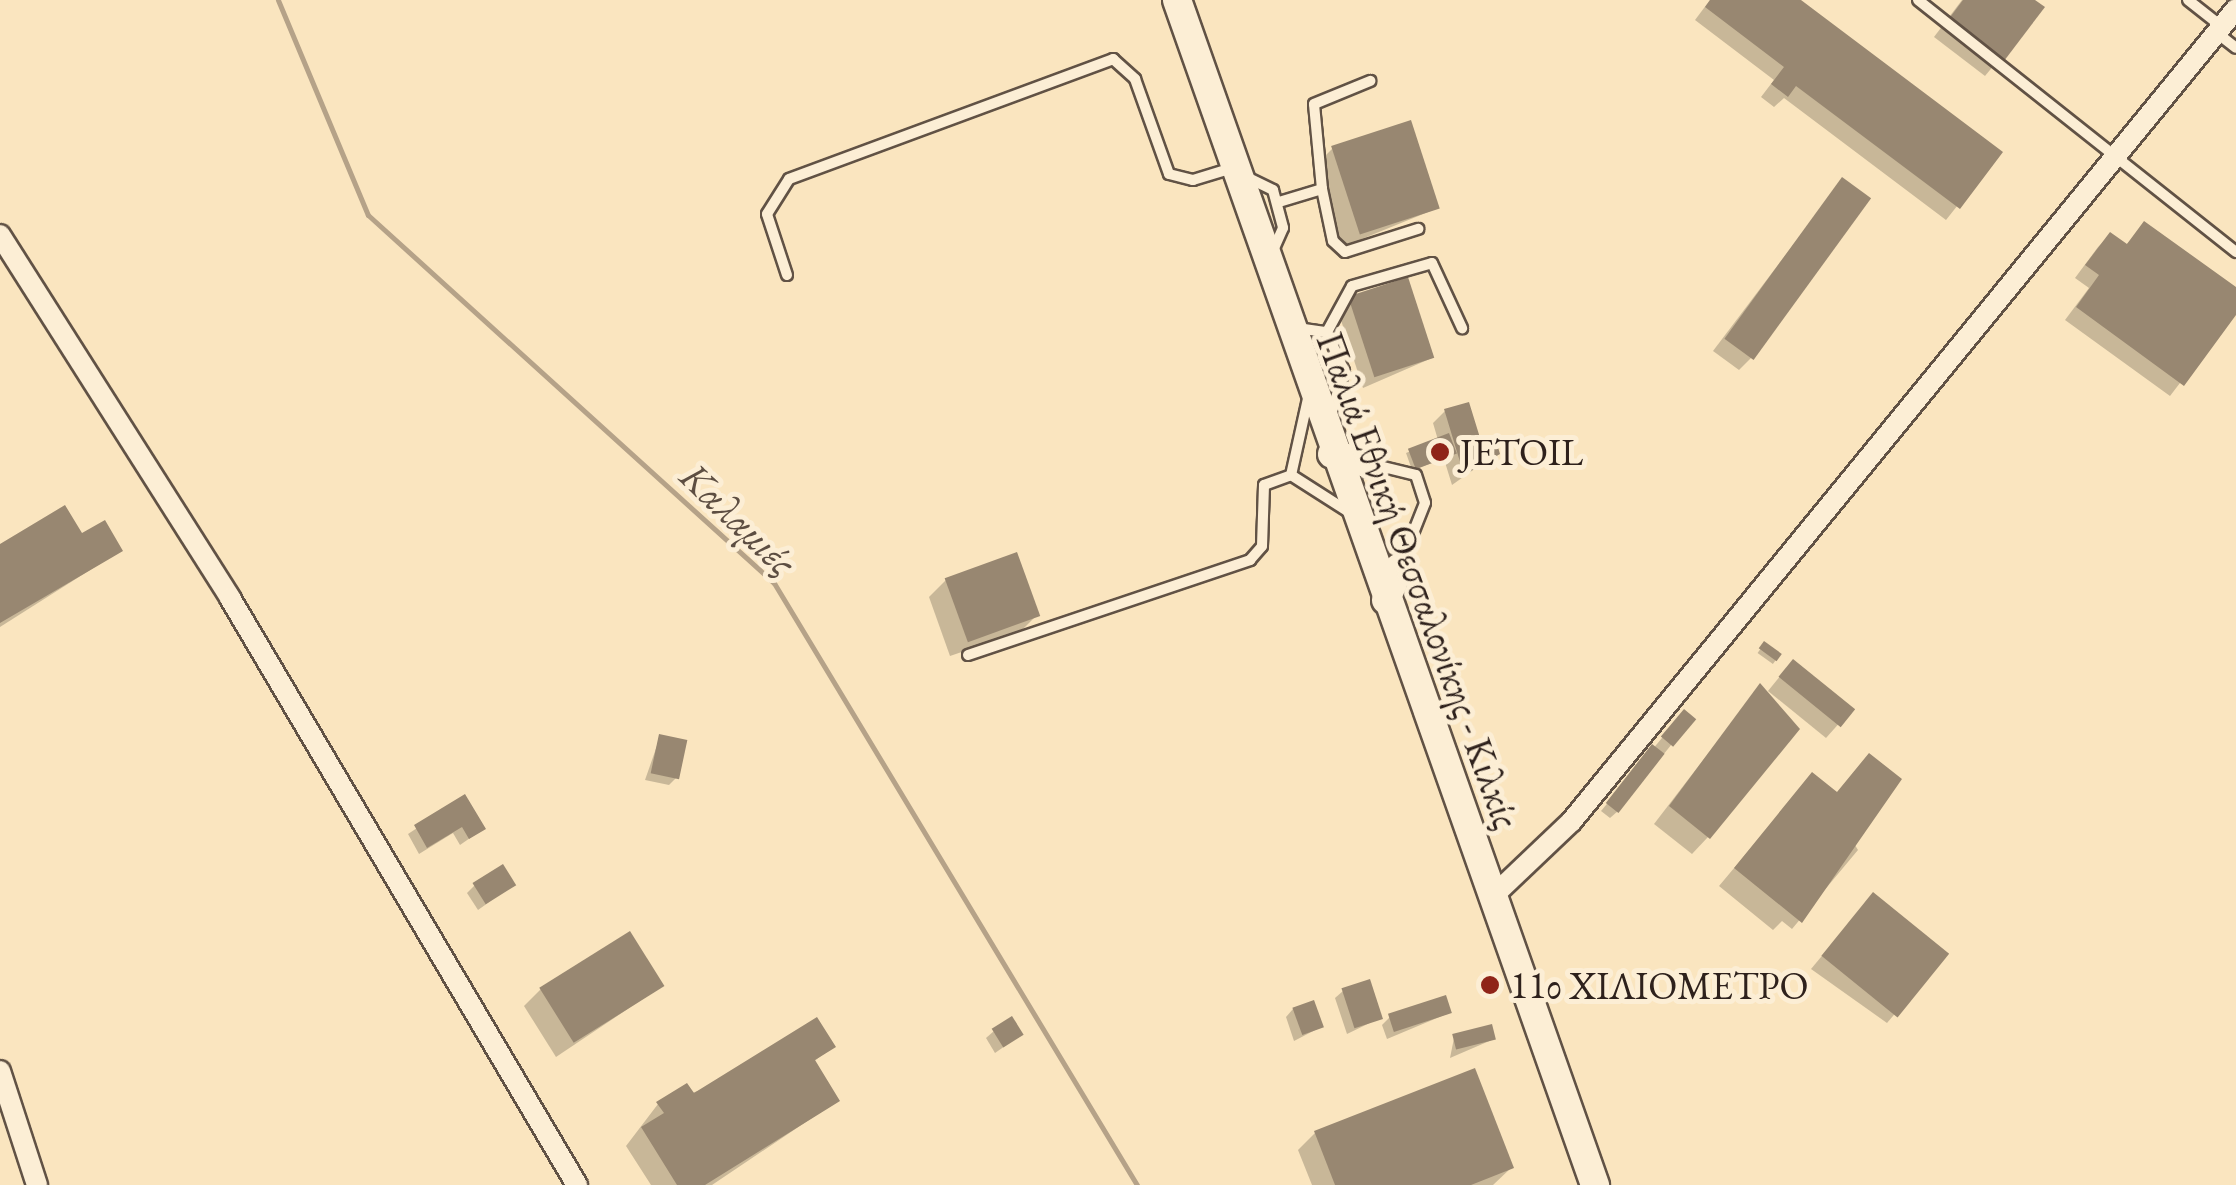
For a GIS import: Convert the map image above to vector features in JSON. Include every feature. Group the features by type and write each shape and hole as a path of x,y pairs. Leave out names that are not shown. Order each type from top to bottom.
{"main road":[{"name":"Παλιά Εθνική Θεσσαλονίκης - Κιλκίς","path":"1177,0 1230,169 1286,328 1494,894 1595,1185"},
{"path":"1328,443 1366,462"},
{"path":"1386,600 1400,567"}],"street":[{"path":"1494,894 1571,822 2236,9"},
{"path":"0,235 230,598 577,1185"},
{"path":"0,1071 37,1185"}],"lane":[{"path":"1918,0 2118,154 2236,252"},
{"path":"2188,0 2236,48"},
{"path":"788,275 767,214 789,179 1098,60 1128,69 1169,174 1193,180 1230,169 1264,182 1279,202 1283,228 1265,268"},
{"path":"1370,81 1314,104 1322,189 1337,249 1418,228"},
{"path":"1279,202 1322,189"},
{"path":"1328,443 1344,382 1326,332 1352,286 1432,264 1462,328"},
{"path":"1286,328 1326,332"},
{"path":"1291,475 1309,392"},
{"path":"1366,462 1416,475 1425,503 1400,567"},
{"path":"1291,475 1356,515"},
{"path":"968,655 1250,560 1262,546 1264,486 1291,475"}],"building":[{"path":"1710,0 1801,0 2003,152 1960,209 1796,86 1788,97 1771,84 1784,67 1705,7"},
{"path":"1963,0 2035,0 2045,7 2004,61 1948,20"},
{"path":"1411,120 1440,208 1360,234 1331,146"},
{"path":"1842,177 1871,198 1754,360 1724,339"},
{"path":"2144,221 2236,287 2236,315 2184,386 2076,307 2099,275 2085,265 2110,232 2127,244"},
{"path":"1408,277 1434,358 1374,377 1348,296"},
{"path":"1469,402 1481,441 1495,437 1500,454 1464,475 1444,409"},
{"path":"1449,433 1457,454 1416,469 1408,449"},
{"path":"65,505 82,533 105,520 123,551 0,623 0,544"},
{"path":"1017,552 1040,616 968,642 945,578"},
{"path":"1764,641 1782,654 1777,661 1759,648"},
{"path":"1793,659 1855,709 1841,727 1779,677"},
{"path":"1760,683 1800,729 1710,839 1669,806"},
{"path":"1684,709 1696,719 1673,747 1661,737"},
{"path":"659,734 687,740 679,779 651,773"},
{"path":"1652,744 1665,754 1618,813 1606,803"},
{"path":"1869,753 1902,779 1802,923 1734,868 1812,772 1837,792"},
{"path":"465,794 486,829 469,839 462,827 427,848 414,825"},
{"path":"503,864 516,885 486,904 472,883"},
{"path":"1873,892 1949,954 1898,1017 1821,956"},
{"path":"630,931 664,986 574,1043 539,988"},
{"path":"1370,979 1383,1019 1354,1028 1341,988"},
{"path":"1446,995 1452,1013 1394,1032 1388,1014"},
{"path":"1314,1000 1324,1027 1302,1035 1292,1008"},
{"path":"1012,1016 1024,1035 1003,1047 992,1029"},
{"path":"817,1017 836,1047 815,1060 840,1101 705,1185 677,1185 641,1127 664,1113 656,1102 687,1083 694,1093"},
{"path":"1492,1024 1496,1040 1456,1049 1452,1034"},
{"path":"1475,1068 1514,1168 1471,1185 1335,1185 1314,1131"}],"waterway":[{"name":"Καλαμιές","path":"278,0 368,215 774,583 1137,1185"}],"place":[{"name":"JETOIL","path":"1440,452"},
{"name":"11ο ΧΙΛΙΟΜΕΤΡΟ","path":"1490,985"}]}
